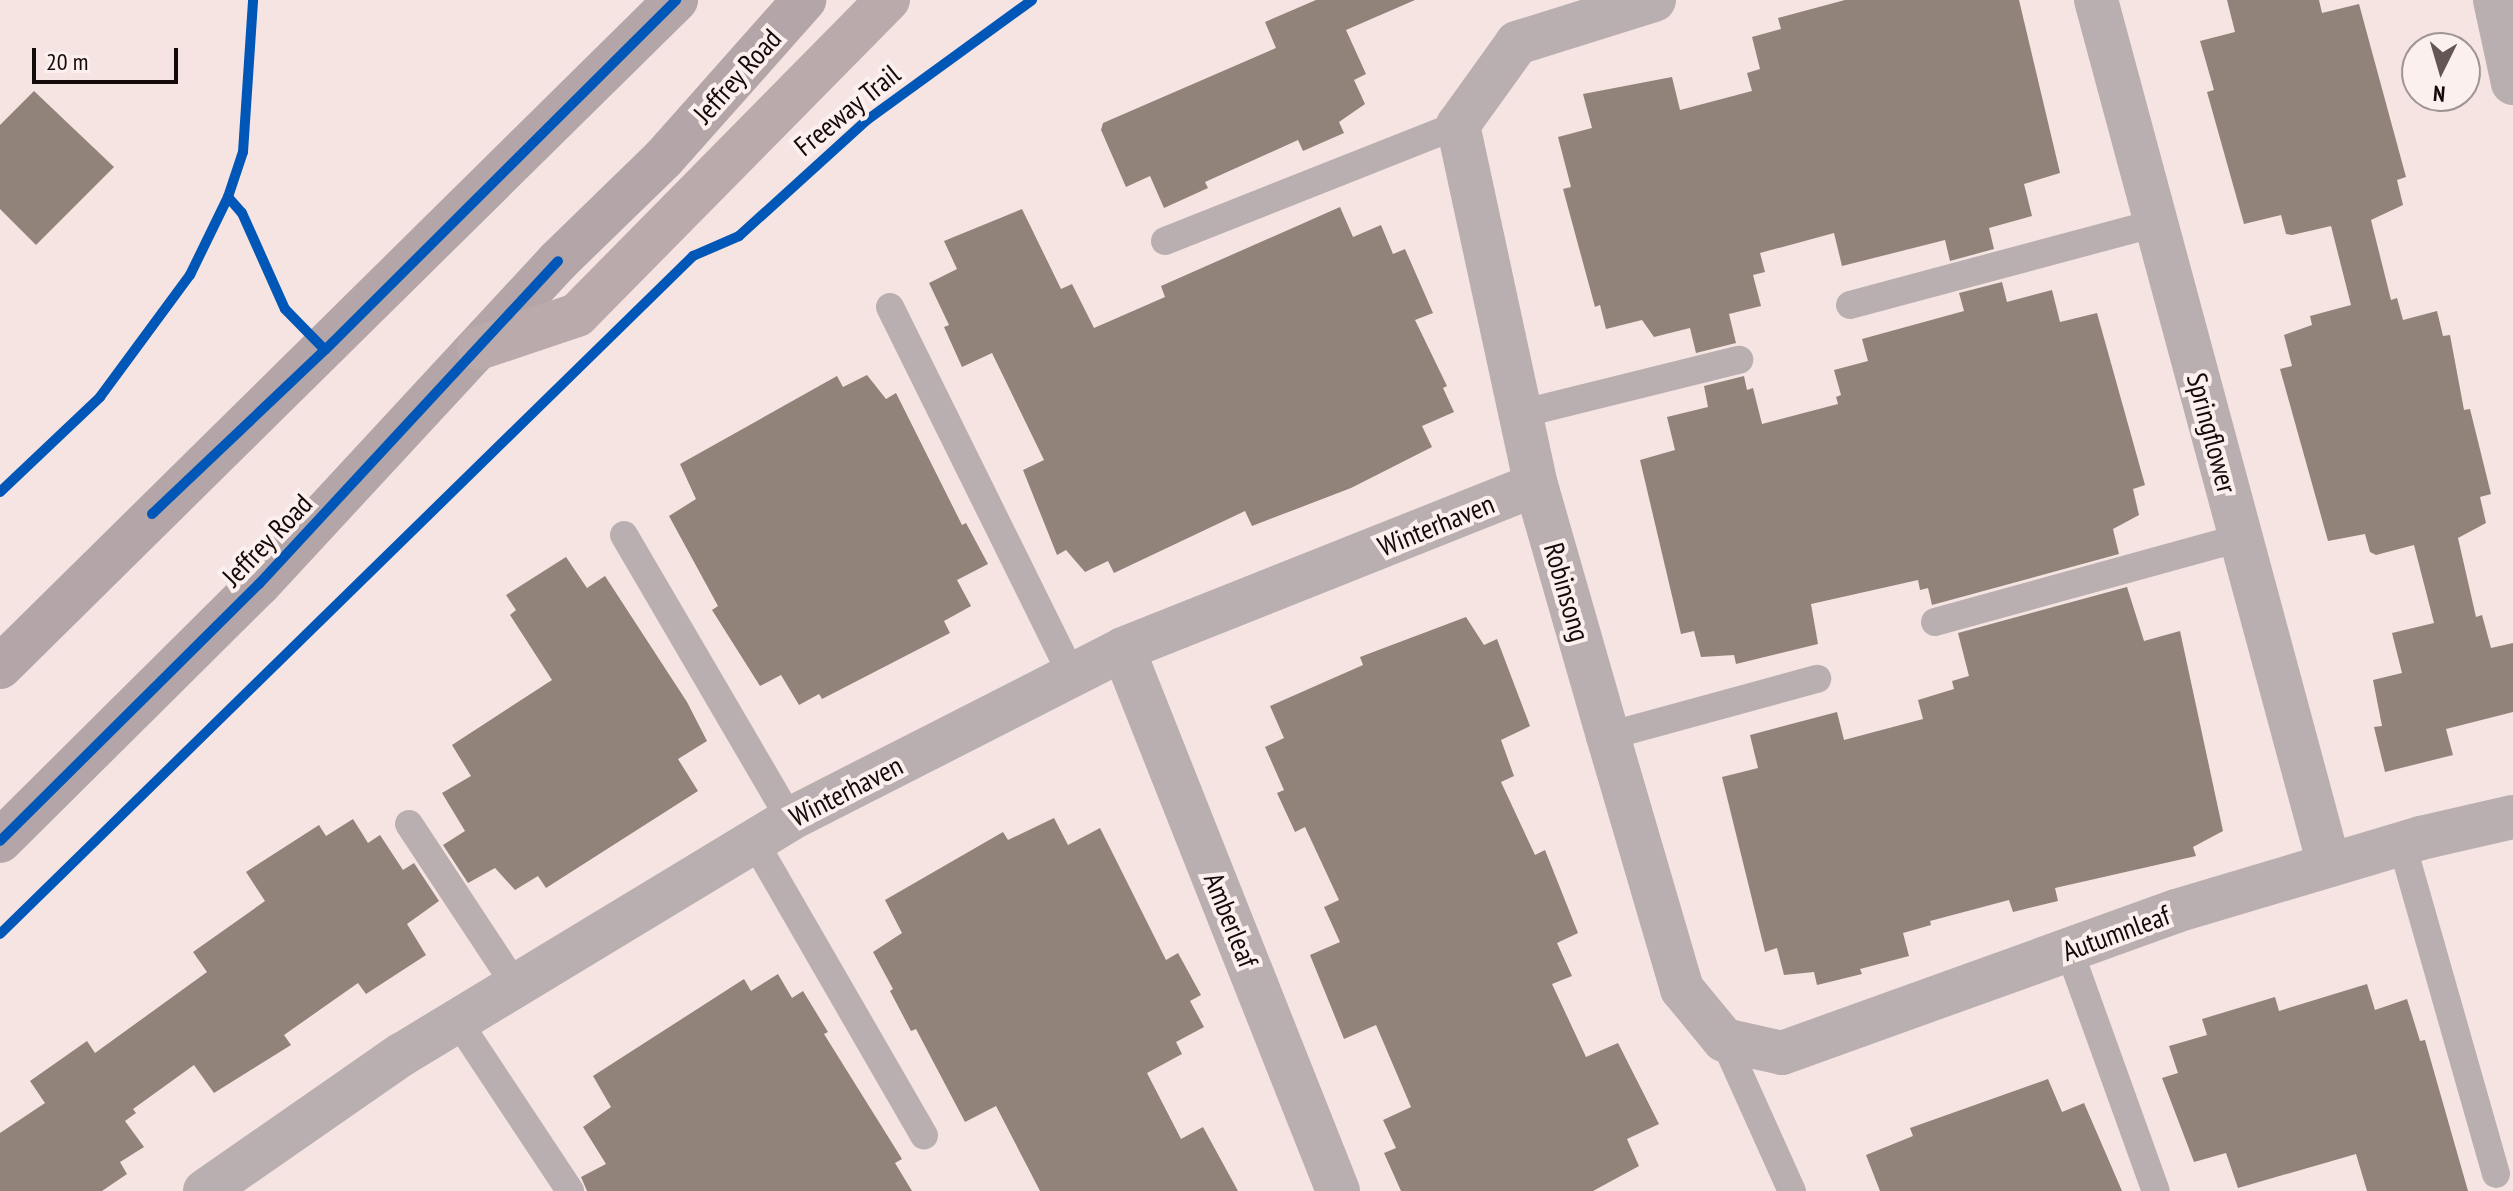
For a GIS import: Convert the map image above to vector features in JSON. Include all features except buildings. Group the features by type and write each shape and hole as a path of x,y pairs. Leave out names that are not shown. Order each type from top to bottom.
{"highway":[{"path":"479,348 577,315 888,0"}],"main road":[{"path":"0,667 676,0"},
{"name":"Jeffrey Road","path":"0,841 259,584 479,348 663,159 804,0"}],"street":[{"path":"1458,125 1517,43 1654,0"},
{"name":"Springflower","path":"2096,0 2329,865"},
{"path":"2495,0 2513,83"},
{"name":"Robinsong","path":"1458,125 1536,485 1608,736 1682,989 1724,1040"},
{"name":"Winterhaven","path":"205,1191 457,1020 772,830 1123,649 1536,485"},
{"name":"Amberleaf","path":"1123,649 1338,1191"},
{"name":"Autumnleaf","path":"1724,1040 1782,1053 2069,950 2329,865 2513,817"}],"lane":[{"path":"1165,241 1458,125"},
{"path":"1850,305 2156,223"},
{"path":"890,307 1072,675"},
{"path":"1520,414 1739,360"},
{"path":"624,535 924,1135"},
{"path":"1935,622 2241,538"},
{"path":"1608,736 1817,679"},
{"path":"409,824 515,985"},
{"path":"2402,844 2496,1174"},
{"path":"2069,950 2156,1191"},
{"path":"457,1020 570,1191"},
{"path":"1724,1040 1792,1191"}],"cycle path":[{"path":"0,492 100,397 190,275 228,197 243,152 253,0"},
{"path":"152,514 325,350 676,0"},
{"name":"Freeway Trail","path":"0,934 693,256 739,236 867,120 1032,0"},
{"path":"228,197 242,213 285,309 325,350"},
{"path":"0,841 259,584 558,261"}]}
